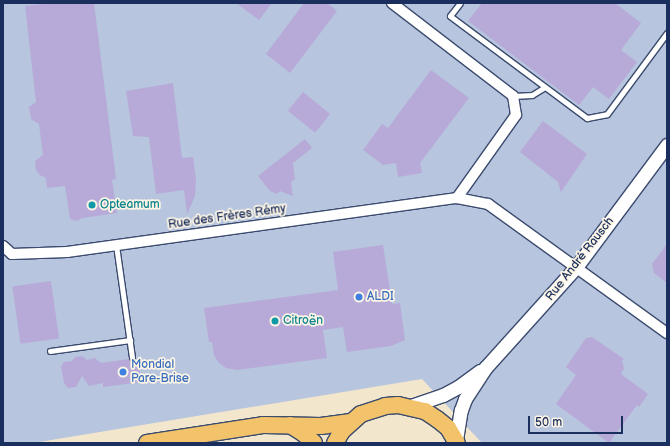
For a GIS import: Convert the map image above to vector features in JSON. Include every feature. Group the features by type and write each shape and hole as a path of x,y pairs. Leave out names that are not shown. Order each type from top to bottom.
{"main road":[{"path":"335,443 351,422 367,412 385,406 411,406 425,411 437,418 448,428 457,442"},
{"path":"148,443 263,425 321,426 351,422"},
{"path":"290,425 303,433 314,443"}],"street":[{"path":"392,3 513,96 516,115 456,198"},
{"name":"Rue André Rausch","path":"457,442 461,410 465,399 486,367 576,266 667,145"},
{"name":"Rue des Frères Rémy","path":"3,246 12,254 67,252 456,198 488,204 667,333"},
{"name":"Rue André Rausch","path":"411,406 448,393 486,367"}],"lane":[{"path":"460,3 450,16 586,118 607,114 667,33"},
{"path":"513,96 532,95 545,87"},
{"path":"116,245 132,357"},
{"path":"50,351 130,340"}],"shaded area":[{"path":"3,3 667,3 667,443 482,443 422,379 33,443 3,443"}],"building":[{"path":"51,3 94,3 116,179 112,180 117,213 82,218 77,221 70,219 65,186 47,188 46,178 40,175 36,170 35,161 43,155 39,124 31,119 29,107 36,102 25,6"},
{"path":"236,3 272,3 259,20"},
{"path":"304,3 327,3 337,11 290,73 266,54"},
{"path":"482,3 615,3 641,23 621,50 637,62 609,99 593,87 579,105 468,21"},
{"path":"431,70 469,98 420,163 422,173 398,177 396,163 383,165 363,150 382,124 388,128"},
{"path":"173,83 182,158 193,157 196,180 195,196 187,214 184,190 156,194 149,137 133,136 126,91"},
{"path":"303,92 330,114 315,133 288,111"},
{"path":"543,121 587,154 561,192 558,182 520,152"},
{"path":"305,139 312,148 293,163 295,179 291,182 293,196 280,191 277,194 270,191 258,176"},
{"path":"667,244 667,283 654,273 652,264"},
{"path":"383,245 392,304 400,303 405,340 391,346 347,352 343,327 323,330 327,358 237,370 226,368 218,362 214,355 212,342 209,342 204,308 338,290 333,252"},
{"path":"51,281 59,338 20,344 12,286"},
{"path":"592,337 624,359 622,361 624,368 621,374 648,394 639,407 637,405 609,443 556,404 576,375 566,367 586,338"},
{"path":"82,356 87,360 95,358 101,363 129,359 132,361 138,358 141,382 103,387 103,383 89,386 82,376 76,387 68,388 64,383 61,366 64,362 72,361 75,357"}],"place":[{"name":"Opteamum","path":"92,205"},
{"name":"ALDI","path":"359,297"},
{"name":"Citroën","path":"275,321"},
{"name":"Mondial Pare-Brise","path":"123,372"}]}
